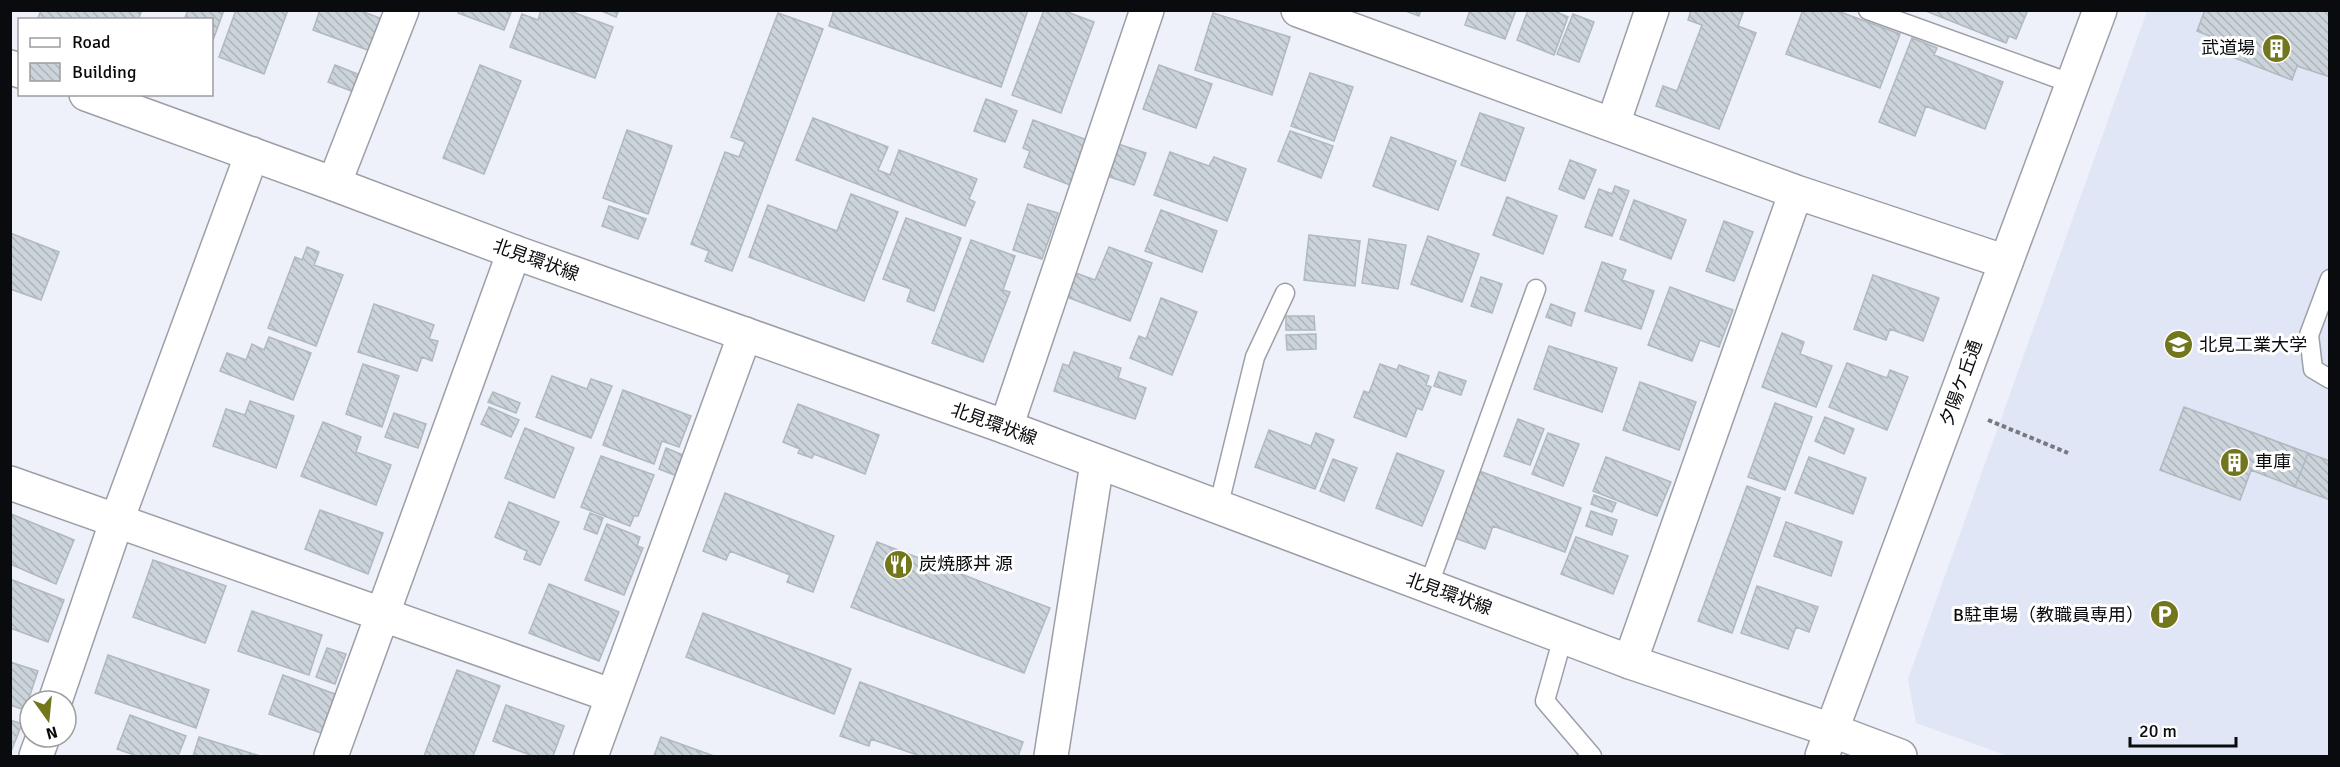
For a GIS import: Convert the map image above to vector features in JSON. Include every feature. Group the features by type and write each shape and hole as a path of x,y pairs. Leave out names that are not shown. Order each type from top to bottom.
{"street":[{"path":"334,184 402,10"},
{"path":"1006,427 1147,10"},
{"path":"1298,10 1796,192 2006,262"},
{"path":"1613,124 1652,10"},
{"name":"夕陽ケ丘通","path":"1826,743 2100,10"},
{"name":"北見環状線","path":"92,96 514,252 1006,427 1630,662 1826,743 1900,756"},
{"path":"59,689 117,520 252,154"},
{"path":"1630,662 1796,192"},
{"path":"331,756 514,252"},
{"path":"591,756 745,334"},
{"path":"1051,756 1097,463"},
{"path":"10,483 613,696"}],"lane":[{"path":"1868,10 1909,17 2073,84"},
{"path":"2330,279 2309,335 2313,369 2330,380"},
{"path":"1428,587 1536,289"},
{"path":"1218,508 1255,357 1285,293"},
{"path":"1563,637 1545,701 1592,756"}],"path":[{"path":"1988,420 2068,453"}],"shaded area":[{"name":"北見工業大学","path":"2147,11 2329,11 2329,756 2008,756 1916,723 1908,679"}],"building":[{"path":"41,10 142,10 139,18 38,18"},
{"path":"188,10 224,10 213,40 213,18 185,18"},
{"path":"236,10 288,10 264,74 219,57"},
{"path":"320,10 358,10 385,20 373,52 313,30"},
{"path":"459,10 512,10 504,30 458,13"},
{"path":"541,10 567,10 613,27 595,78 510,47 522,14 538,20"},
{"path":"599,10 619,10 616,17"},
{"path":"834,10 962,10 968,13 969,10 1028,10 1001,87 829,26"},
{"path":"1044,10 1062,10 1094,22 1061,113 1012,95"},
{"path":"1403,10 1421,10 1419,16"},
{"path":"1470,10 1516,10 1505,39 1465,25"},
{"path":"1528,10 1552,10 1568,17 1554,55 1517,40"},
{"path":"1691,10 1744,10 1738,26 1756,33 1719,129 1656,106 1663,86 1677,91 1702,25 1688,20"},
{"path":"1803,10 1835,10 1900,34 1880,88 1786,54"},
{"path":"2021,10 2027,12 2016,39 2009,36 2006,43 1926,11"},
{"name":"武道場","path":"2205,10 2330,10 2330,77 2297,66 2292,80 2222,53 2225,42 2197,31"},
{"path":"778,13 823,29 732,271 705,261 709,251 691,244 725,152 739,157 745,142 731,137"},
{"path":"1213,13 1290,37 1272,95 1195,70"},
{"path":"1573,14 1594,22 1579,62 1557,54"},
{"path":"1912,38 1937,48 1934,55 2003,82 1985,129 1926,106 1915,136 1879,122"},
{"path":"335,65 365,77 359,94 328,82"},
{"path":"480,65 521,81 484,174 443,158"},
{"path":"1159,65 1212,84 1196,128 1143,109"},
{"path":"1310,73 1353,87 1334,141 1291,126"},
{"path":"986,99 1017,111 1005,142 974,131"},
{"path":"1480,113 1524,128 1505,181 1461,165"},
{"path":"813,118 888,147 878,170 890,175 899,150 977,179 969,199 975,202 965,226 796,160"},
{"path":"1033,120 1087,140 1070,185 1024,167 1030,151 1023,148"},
{"path":"627,130 672,146 648,214 603,198"},
{"path":"1290,131 1333,146 1321,178 1278,161"},
{"path":"1391,137 1456,161 1438,210 1373,186"},
{"path":"1118,144 1146,153 1134,185 1107,176"},
{"path":"1170,152 1209,166 1214,157 1246,169 1227,221 1154,195"},
{"path":"1570,160 1596,170 1584,199 1559,189"},
{"path":"1615,186 1629,191 1612,236 1585,227 1599,189 1612,194"},
{"path":"851,194 898,212 864,301 749,257 768,205 837,231"},
{"path":"1507,197 1557,216 1543,254 1493,235"},
{"path":"1634,200 1686,220 1671,259 1620,239"},
{"path":"1028,204 1058,213 1042,259 1013,250"},
{"path":"609,206 646,219 638,239 602,226"},
{"path":"1161,210 1217,231 1202,272 1145,251"},
{"path":"906,218 961,238 934,311 907,301 911,289 883,279"},
{"path":"1724,221 1753,232 1734,281 1706,271"},
{"path":"10,233 59,252 41,300 10,289"},
{"path":"1309,235 1360,241 1355,286 1304,280"},
{"path":"1428,236 1479,254 1462,302 1411,284"},
{"path":"1369,239 1406,245 1398,289 1362,283"},
{"path":"971,240 1015,256 1003,290 1010,292 983,362 932,343"},
{"path":"307,247 319,252 314,265 343,275 316,346 268,328 295,257 302,260"},
{"path":"1109,247 1152,263 1130,321 1067,297 1076,273 1095,280"},
{"path":"1602,262 1626,270 1622,280 1654,291 1641,329 1585,311"},
{"path":"1873,275 1939,298 1923,341 1890,329 1886,340 1854,329"},
{"path":"1481,277 1502,284 1492,313 1471,306"},
{"path":"1670,287 1733,310 1719,347 1700,340 1692,361 1648,345"},
{"path":"1161,298 1197,312 1172,375 1130,358 1139,336 1146,339"},
{"path":"374,304 434,325 429,339 438,341 432,361 422,357 417,371 358,352"},
{"path":"1551,304 1575,313 1571,326 1546,317"},
{"path":"1286,316 1314,316 1315,330 1286,330"},
{"path":"1782,333 1804,342 1800,354 1832,366 1816,407 1762,387"},
{"path":"1316,334 1316,349 1287,350 1286,335"},
{"path":"269,337 311,353 293,400 220,371 227,353 246,360 252,344 264,350"},
{"path":"1549,346 1617,368 1602,412 1534,389"},
{"path":"1074,352 1121,368 1118,378 1146,388 1135,419 1054,391 1063,364 1069,366"},
{"path":"1847,363 1887,378 1890,370 1908,377 1887,430 1829,407"},
{"path":"363,364 399,376 382,427 346,414"},
{"path":"1380,364 1397,370 1399,365 1429,376 1426,385 1431,387 1422,410 1417,408 1406,437 1354,417 1364,391 1369,393"},
{"path":"1439,372 1466,381 1461,395 1434,386"},
{"path":"552,376 587,389 591,379 612,386 591,438 536,417"},
{"path":"1640,382 1696,402 1679,450 1623,430"},
{"path":"623,390 691,416 679,447 662,441 654,464 603,445"},
{"path":"493,392 520,403 516,413 488,402"},
{"path":"250,401 294,416 276,468 213,446 226,409 245,415"},
{"path":"1775,403 1812,417 1785,490 1748,477"},
{"path":"798,404 879,435 865,474 814,454 812,458 798,453 800,449 783,442"},
{"path":"489,407 519,420 511,437 481,424"},
{"name":"車庫","path":"2184,407 2308,453 2295,487 2251,470 2240,500 2160,470"},
{"path":"394,413 426,424 418,448 385,437"},
{"path":"1825,417 1854,429 1844,454 1815,441"},
{"path":"1518,419 1544,429 1530,465 1504,456"},
{"path":"323,422 361,437 356,452 391,465 376,505 301,476"},
{"path":"525,428 574,448 554,498 505,478"},
{"path":"1269,430 1311,446 1316,433 1334,440 1315,489 1255,467"},
{"path":"1548,433 1579,444 1563,486 1532,474"},
{"path":"666,448 690,458 682,478 659,469"},
{"path":"1397,453 1444,471 1422,526 1376,508"},
{"path":"2308,453 2330,461 2330,500 2295,487"},
{"path":"601,456 654,475 638,516 634,516 630,526 581,507"},
{"path":"1606,457 1671,482 1657,516 1593,491"},
{"path":"1809,457 1866,478 1853,514 1795,493"},
{"path":"1333,459 1357,468 1344,501 1320,491"},
{"path":"1479,471 1581,508 1565,552 1493,526 1485,549 1455,538"},
{"path":"1747,486 1780,498 1732,633 1698,621"},
{"path":"725,493 834,536 813,592 787,582 790,575 730,551 726,560 703,551"},
{"path":"1594,495 1616,503 1612,512 1591,504"},
{"path":"509,502 559,522 540,565 524,559 527,551 495,537"},
{"path":"320,510 383,533 368,574 305,549"},
{"path":"1591,511 1617,520 1612,535 1586,526"},
{"path":"590,513 603,518 597,534 584,529"},
{"path":"11,514 74,540 56,584 10,564"},
{"path":"1786,522 1842,542 1831,576 1774,556"},
{"path":"607,524 640,537 637,546 643,548 624,595 585,580"},
{"path":"1576,537 1628,556 1613,594 1561,574"},
{"path":"877,542 1050,608 1024,673 851,607"},
{"path":"153,560 226,586 205,643 133,617"},
{"path":"10,579 64,600 48,642 10,628"},
{"path":"549,584 619,612 599,661 529,633"},
{"path":"1757,586 1818,607 1809,632 1796,627 1788,649 1741,633"},
{"path":"252,611 322,635 309,675 238,651"},
{"path":"703,613 851,669 834,714 686,657"},
{"path":"327,648 346,654 335,684 316,677"},
{"path":"108,655 209,690 196,728 95,693"},
{"path":"10,662 38,671 32,689 18,689 18,708 10,705"},
{"path":"457,670 500,686 473,756 424,756"},
{"path":"283,675 335,694 321,733 269,714"},
{"path":"860,682 1023,742 1018,756 920,756 871,739 869,746 840,736"},
{"path":"506,705 564,726 553,756 533,756 493,741"},
{"path":"130,715 186,736 178,756 137,756 117,749"},
{"path":"10,720 18,723 18,734 10,754"},
{"path":"199,737 260,756 193,756"},
{"path":"661,737 714,756 654,756"}],"place":[{"name":"武道場","path":"2276,48"},
{"name":"北見工業大学","path":"2178,345"},
{"name":"車庫","path":"2234,462"},
{"name":"炭焼豚丼 源","path":"898,564"},
{"name":"B駐車場（教職員専用）","path":"2165,615"}]}
